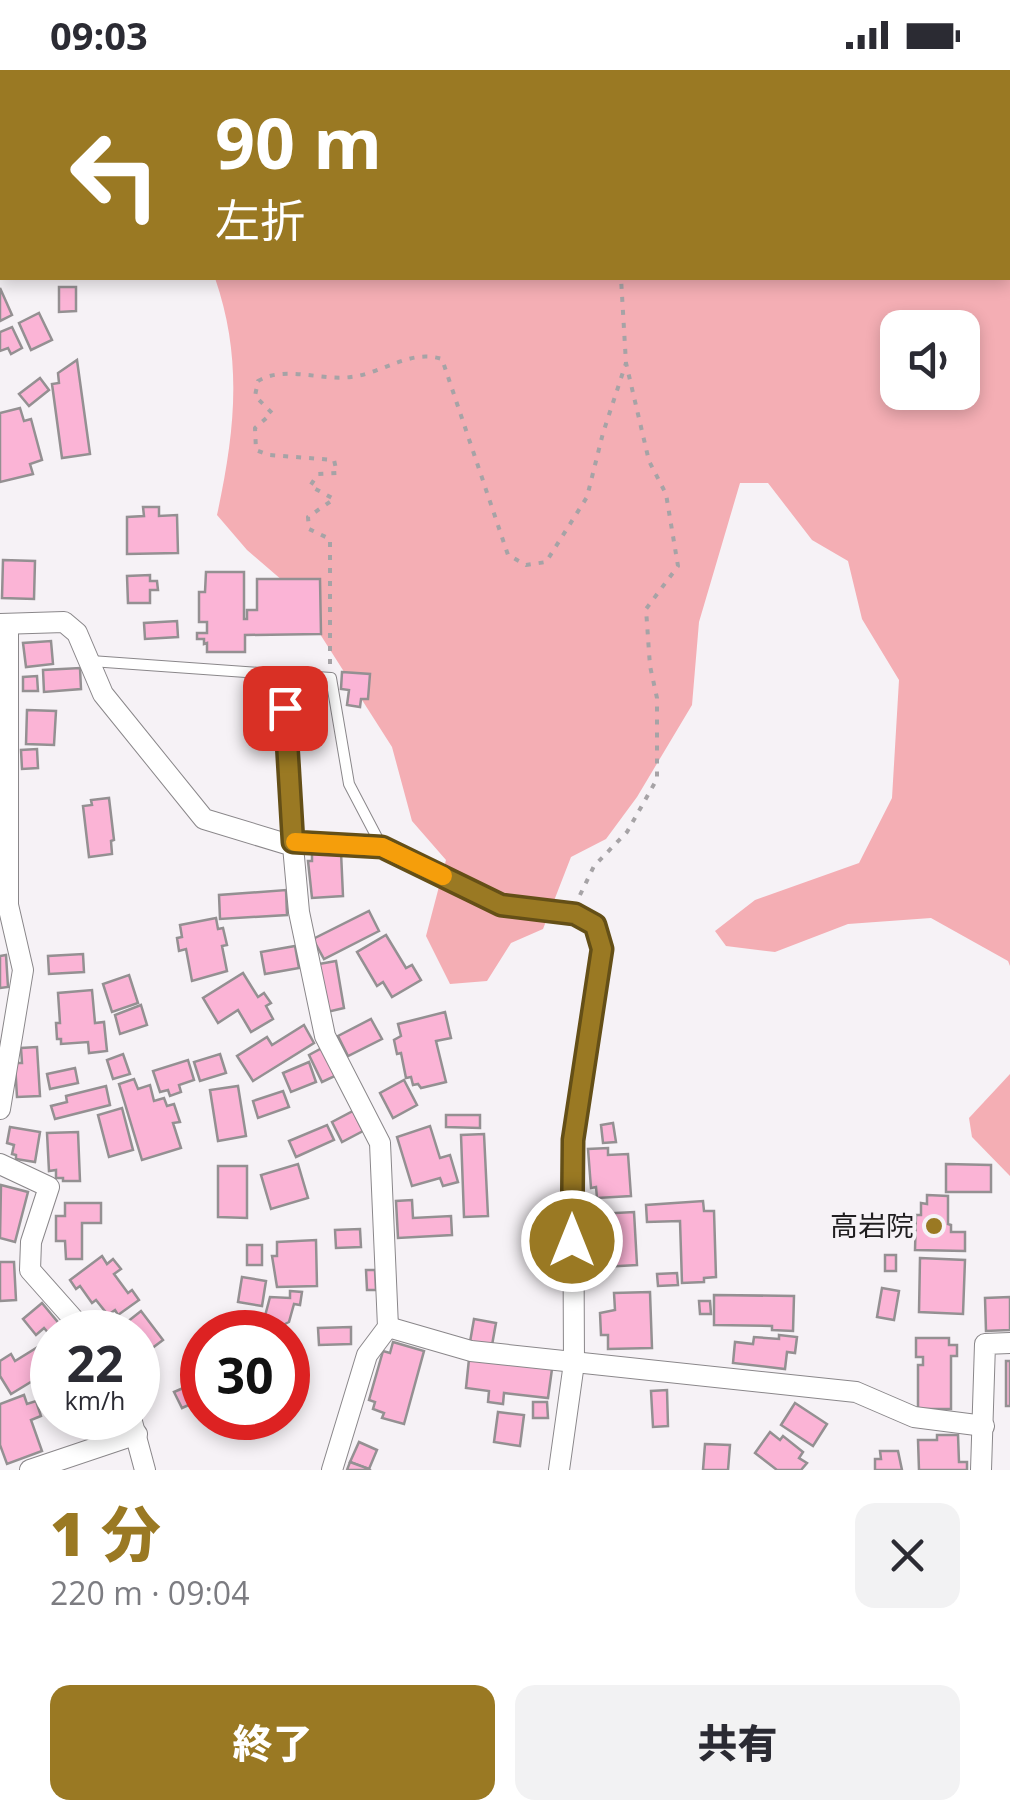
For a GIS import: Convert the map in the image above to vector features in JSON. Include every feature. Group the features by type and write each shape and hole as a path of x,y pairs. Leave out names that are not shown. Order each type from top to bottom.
{"street":[{"path":"0,1109 23,970 8,905 4,625 64,622 77,632 103,694 204,819 293,844 382,847 501,905 575,914 595,925 602,949 573,1140 574,1364 559,1470"},
{"path":"293,844 299,912 325,1036 380,1143 388,1328 368,1355 332,1470"},
{"path":"0,1164 50,1186 31,1242 30,1270 65,1310"},
{"path":"388,1328 470,1351 856,1392 914,1417 984,1426"},
{"path":"981,1470 984,1344 1010,1343"},
{"path":"30,1470 101,1440"},
{"path":"138,1440 145,1470"}],"lane":[{"path":"91,661 330,678 350,784 382,847"},
{"path":"283,674 293,844"}],"path":[{"path":"575,914 594,866 627,832 658,779 658,698 650,666 646,609 678,566 666,494 650,460 626,363 622,280"},
{"path":"330,678 330,538 309,529 308,517 334,499 310,486 318,474 337,473 334,460 269,456 256,450 255,428 272,413 254,396 258,381 272,372 353,377 424,353 442,359 508,555 526,564 546,562 587,497 626,363"}],"shaded area":[{"path":"216,280 1010,280 1010,966 1008,961 931,918 848,924 775,952 726,946 715,931 755,900 859,863 892,798 899,680 862,619 848,561 812,540 768,483 740,483 699,622 692,705 637,797 606,839 571,857 543,929 511,943 487,981 450,984 426,936 446,860 412,821 392,747 290,587 247,550 217,515 232,425 230,338"},
{"path":"1010,1074 1010,1176 972,1137 969,1118"}],"building":[{"path":"59,287 76,287 76,311 59,312"},
{"path":"0,288 12,315 0,321"},
{"path":"39,313 52,340 31,350 19,323"},
{"path":"12,327 22,348 11,354 8,348 0,351 0,332"},
{"path":"77,360 90,454 62,458 52,384 59,383 58,373"},
{"path":"40,378 49,390 29,406 19,394"},
{"path":"20,408 24,421 31,419 42,460 30,464 33,474 0,482 0,413"},
{"path":"143,507 159,507 159,516 177,515 178,553 127,554 127,517 144,516"},
{"path":"3,560 35,561 34,599 2,598"},
{"path":"206,572 244,572 244,619 247,610 257,610 257,579 320,579 321,634 245,635 245,652 207,652 204,639 197,639 197,633 207,633 207,622 199,622 199,592 205,592"},
{"path":"150,575 150,581 157,581 158,590 150,590 150,603 128,603 127,576"},
{"path":"177,621 178,637 145,639 144,623"},
{"path":"51,641 53,664 26,667 23,643"},
{"path":"80,668 81,689 44,692 43,670"},
{"path":"342,672 370,674 368,699 361,699 360,707 347,705 349,690 341,689"},
{"path":"37,676 38,691 23,691 23,677"},
{"path":"27,710 56,711 54,745 26,744"},
{"path":"37,749 38,768 22,769 21,750"},
{"path":"109,798 112,854 89,857 83,806 92,805 91,800"},
{"path":"341,852 343,896 312,898 308,861 312,861 312,853"},
{"path":"286,890 287,915 220,919 219,895"},
{"path":"369,911 379,931 324,959 313,939"},
{"path":"216,918 227,945 222,946 227,971 192,981 186,949 179,951 180,925"},
{"path":"386,935 406,968 412,965 421,980 392,997 383,982 377,986 357,952"},
{"path":"295,946 299,968 265,974 261,952"},
{"path":"83,954 84,972 49,974 48,956"},
{"path":"6,955 8,987 0,988 0,956"},
{"path":"336,961 344,1008 327,1012 319,964"},
{"path":"243,973 258,997 264,993 271,1003 266,1006 273,1019 251,1032 238,1010 218,1023 203,998"},
{"path":"129,975 138,1003 112,1012 103,984"},
{"path":"92,990 95,1023 104,1022 107,1051 89,1053 88,1042 61,1044 56,1023 60,1023 58,993"},
{"path":"141,1005 147,1025 120,1034 115,1015"},
{"path":"445,1012 451,1038 436,1041 446,1082 421,1088 413,1085 411,1077 406,1078 401,1053 397,1054 394,1040 401,1036 398,1024"},
{"path":"371,1019 382,1039 348,1056 338,1036"},
{"path":"304,1025 314,1043 253,1081 237,1056 267,1037 272,1045"},
{"path":"37,1047 40,1096 17,1097 15,1063 22,1063 21,1048"},
{"path":"322,1048 335,1076 322,1082 309,1055"},
{"path":"123,1054 130,1074 113,1079 107,1060"},
{"path":"220,1054 226,1073 200,1081 194,1062"},
{"path":"188,1060 194,1080 179,1085 181,1092 170,1096 168,1090 160,1092 153,1071"},
{"path":"309,1062 316,1082 291,1092 283,1073"},
{"path":"75,1068 78,1083 50,1089 47,1074"},
{"path":"134,1079 138,1089 150,1085 154,1101 164,1098 167,1106 174,1104 180,1122 173,1123 181,1148 142,1160 119,1084"},
{"path":"404,1080 417,1105 393,1118 380,1093"},
{"path":"106,1086 110,1105 55,1119 51,1106 67,1102 66,1096"},
{"path":"238,1086 246,1136 218,1141 210,1090"},
{"path":"283,1091 289,1107 258,1118 253,1101"},
{"path":"122,1108 133,1150 109,1157 98,1115"},
{"path":"353,1111 363,1131 342,1142 332,1122"},
{"path":"446,1115 480,1115 480,1128 446,1127"},
{"path":"613,1123 616,1142 603,1143 601,1125"},
{"path":"327,1125 334,1140 296,1157 289,1141"},
{"path":"430,1126 440,1158 450,1155 458,1182 443,1186 440,1178 412,1186 397,1137"},
{"path":"10,1127 40,1132 35,1162 16,1159 12,1154 14,1145 7,1143"},
{"path":"78,1132 80,1181 63,1181 56,1178 56,1170 49,1171 47,1133"},
{"path":"484,1134 488,1216 464,1217 461,1135"},
{"path":"608,1148 608,1155 628,1154 631,1196 597,1198 596,1187 591,1188 588,1149"},
{"path":"298,1164 308,1198 271,1209 261,1175"},
{"path":"946,1164 991,1165 991,1192 946,1192"},
{"path":"218,1166 247,1166 247,1218 218,1217"},
{"path":"1,1185 28,1192 15,1242 0,1238"},
{"path":"927,1195 948,1196 948,1224 951,1232 965,1232 965,1251 915,1250 916,1215 921,1215 921,1203 927,1204"},
{"path":"412,1200 413,1218 451,1216 452,1235 398,1238 396,1201"},
{"path":"703,1201 704,1211 714,1211 716,1277 682,1283 680,1221 647,1222 646,1205"},
{"path":"65,1203 101,1203 101,1223 82,1223 82,1259 66,1259 65,1241 56,1241 56,1216 65,1216"},
{"path":"634,1212 637,1265 602,1267 602,1260 594,1260 597,1214"},
{"path":"360,1229 361,1247 336,1248 335,1230"},
{"path":"316,1240 317,1286 277,1287 272,1256 277,1256 277,1242"},
{"path":"247,1245 262,1245 262,1265 247,1265"},
{"path":"885,1255 896,1255 896,1271 885,1271"},
{"path":"102,1256 107,1264 113,1259 121,1269 114,1274 128,1293 132,1290 139,1300 125,1310 104,1310 70,1280"},
{"path":"920,1258 965,1260 963,1314 919,1312"},
{"path":"0,1262 14,1262 16,1300 0,1301"},
{"path":"366,1270 375,1270 376,1290 367,1290"},
{"path":"677,1273 678,1285 658,1286 657,1274"},
{"path":"242,1277 266,1281 262,1306 238,1302"},
{"path":"882,1288 899,1291 894,1320 877,1317"},
{"path":"290,1291 302,1292 300,1305 294,1304 292,1310 267,1310 270,1297 290,1298"},
{"path":"650,1292 652,1348 608,1349 608,1335 601,1335 600,1313 615,1310 614,1293"},
{"path":"714,1295 794,1296 793,1331 772,1330 772,1326 714,1325"},
{"path":"1010,1297 1010,1330 986,1331 985,1298"},
{"path":"699,1301 710,1301 711,1314 700,1314"},
{"path":"474,1319 496,1323 492,1345 470,1342"},
{"path":"351,1327 351,1344 319,1345 318,1328"},
{"path":"779,1335 797,1337 795,1353 787,1352 785,1369 733,1363 735,1342 753,1344 754,1337 779,1339"},
{"path":"916,1338 949,1338 949,1345 957,1345 957,1356 951,1356 951,1409 918,1409 918,1365 923,1365 923,1357 916,1357"},
{"path":"393,1342 424,1351 404,1424 382,1418 384,1413 373,1409 375,1402 369,1400 383,1351 390,1353"},
{"path":"30,1352 30,1382 11,1394 0,1376 0,1361 11,1354 15,1361"},
{"path":"469,1359 552,1369 548,1398 504,1393 503,1404 488,1402 489,1391 466,1388"},
{"path":"1006,1361 1010,1361 1010,1406 1006,1406"},
{"path":"667,1390 668,1426 653,1427 651,1391"},
{"path":"24,1395 30,1403 30,1440 38,1440 42,1451 7,1464 0,1445 0,1404"},
{"path":"533,1402 547,1402 548,1418 533,1418"},
{"path":"795,1403 827,1424 813,1446 781,1425"},
{"path":"498,1412 524,1415 520,1446 494,1442"},
{"path":"770,1432 780,1440 783,1436 803,1452 799,1458 807,1463 801,1470 777,1470 755,1453"},
{"path":"937,1435 958,1435 959,1462 967,1462 967,1470 919,1470 918,1440 937,1440"},
{"path":"359,1442 377,1450 369,1469 350,1462"},
{"path":"705,1444 730,1445 728,1470 703,1470"},
{"path":"880,1451 898,1451 902,1470 875,1470 875,1459 881,1459"},
{"path":"350,1462 369,1469 370,1470 347,1470"}],"slow traffic":[{"path":"295,842 382,847 443,876"}],"place":[{"name":"高岩院","path":"934,1226"}],"route":[{"path":"285,708 293,842 382,847 501,905 575,914 595,925 602,949 573,1140 572,1241"}]}
